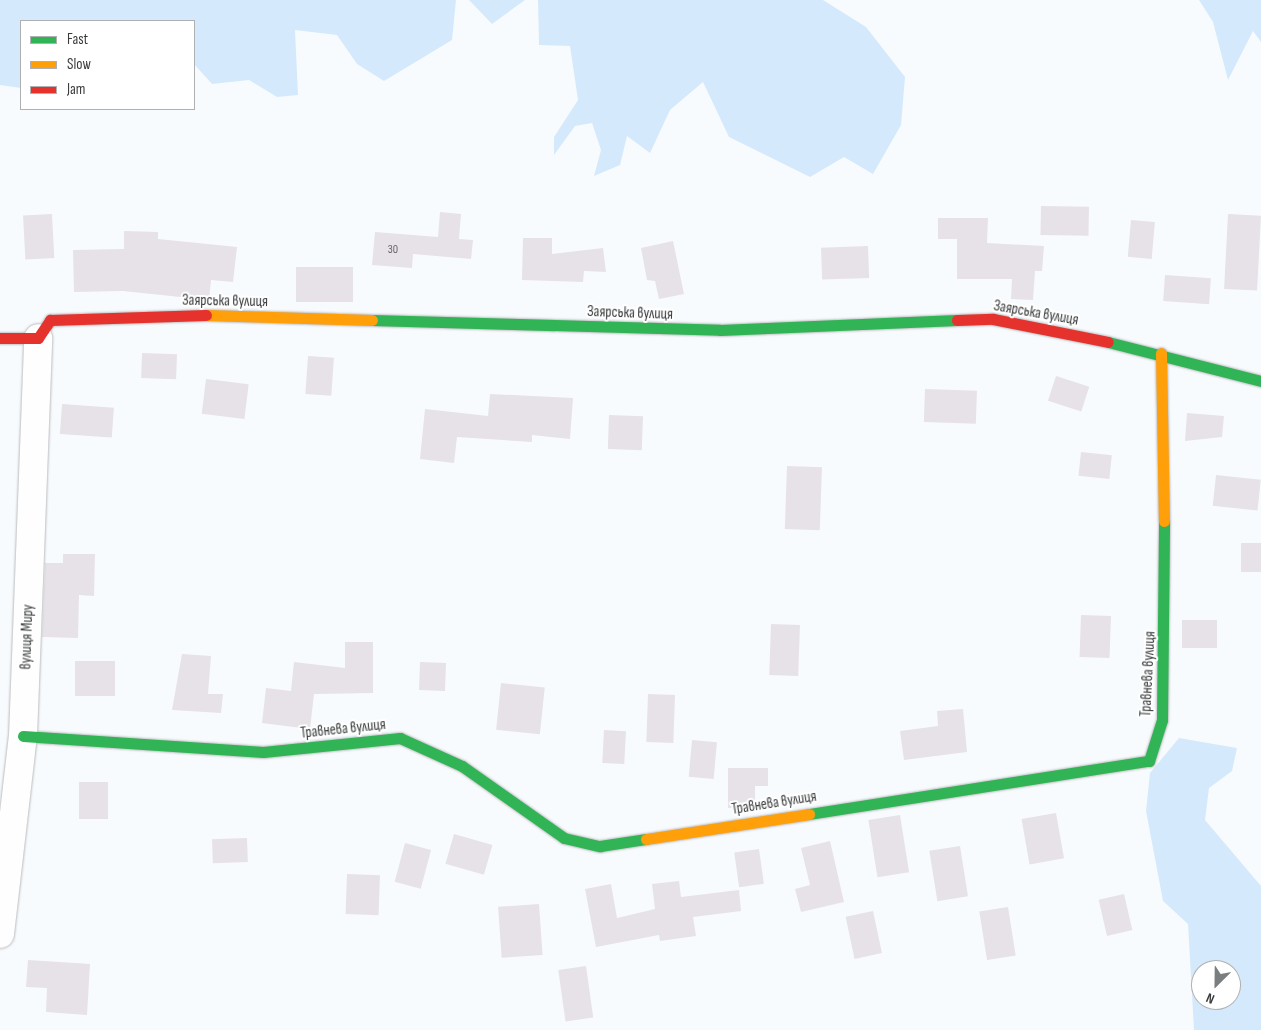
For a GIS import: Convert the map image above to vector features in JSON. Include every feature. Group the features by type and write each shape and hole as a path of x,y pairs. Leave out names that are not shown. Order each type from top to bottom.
{"street":[{"name":"Заярська вулиця","path":"38,338 50,320 198,315 720,330 993,319 1161,352 1261,381"},
{"path":"0,338 38,338"},
{"name":"вулиця Миру","path":"0,934 23,736 38,338"},
{"name":"Травнева вулиця","path":"23,736 263,752 400,738 462,766 564,838 600,846 1149,761 1162,720 1166,641 1161,352"}],"shaded area":[{"path":"0,0 456,0 452,40 384,81 357,64 337,35 295,30 298,95 277,97 249,80 212,84 195,65 195,20 20,20 20,88 0,85"},
{"path":"469,0 525,0 492,24"},
{"path":"538,0 823,0 866,27 905,77 901,125 873,174 844,157 810,177 729,137 703,82 670,110 650,153 627,136 620,165 594,176 601,150 592,123 575,126 554,155 554,137 578,100 570,46 539,45"},
{"path":"1199,0 1261,0 1261,42 1253,31 1228,80 1213,22"},
{"path":"1179,738 1237,748 1232,771 1209,788 1205,820 1261,886 1261,1030 1194,1030 1193,1010 1241,1010 1241,960 1191,960 1191,977 1188,924 1163,901 1146,811 1150,773"}],"building":[{"path":"1041,206 1089,207 1088,236 1040,235"},
{"path":"440,212 461,214 459,239 473,240 471,259 413,254 412,268 372,265 375,232 438,237"},
{"path":"52,214 54,258 25,259 23,216"},
{"path":"1228,214 1261,216 1257,291 1224,289"},
{"path":"938,218 988,218 987,243 1044,246 1042,271 1035,271 1033,300 1011,299 1012,279 957,279 957,239 938,239"},
{"path":"1131,220 1155,222 1152,259 1128,257"},
{"path":"124,231 158,232 158,239 237,247 233,282 211,280 209,300 123,291 74,292 73,250 124,249"},
{"path":"523,238 552,238 552,254 603,248 606,272 584,271 583,282 522,280"},
{"path":"673,241 684,294 659,299 655,281 647,280 641,248"},
{"path":"868,246 869,278 822,280 821,248"},
{"path":"296,267 353,267 353,302 296,302"},
{"path":"1165,275 1211,278 1209,304 1163,301"},
{"path":"142,353 177,354 176,379 141,378"},
{"path":"308,356 334,358 331,396 305,394"},
{"path":"1056,376 1089,387 1081,412 1048,401"},
{"path":"206,379 249,384 244,419 202,414"},
{"path":"925,389 977,391 976,424 924,422"},
{"path":"490,394 573,398 570,439 532,435 532,442 457,437 454,463 420,459 425,409 488,416"},
{"path":"62,404 114,408 112,438 60,434"},
{"path":"1187,413 1224,416 1222,437 1185,441"},
{"path":"609,415 643,416 642,450 608,449"},
{"path":"1081,452 1112,455 1109,479 1078,476"},
{"path":"787,466 822,467 820,530 785,529"},
{"path":"1216,475 1261,480 1258,511 1213,506"},
{"path":"1241,543 1261,543 1261,572 1241,572"},
{"path":"63,554 95,554 94,596 79,595 78,638 42,637 45,563 63,563"},
{"path":"1081,615 1111,616 1110,658 1080,657"},
{"path":"1182,620 1217,620 1217,648 1182,648"},
{"path":"771,624 800,625 798,676 769,675"},
{"path":"345,642 373,642 373,693 314,694 310,729 262,723 266,688 291,691 294,662 345,668"},
{"path":"182,654 211,656 208,694 223,694 221,713 172,710"},
{"path":"75,661 115,661 115,696 75,696"},
{"path":"420,662 446,663 445,691 419,690"},
{"path":"501,683 545,688 540,734 496,730"},
{"path":"648,694 675,695 673,743 646,742"},
{"path":"963,709 967,752 904,760 900,731 938,726 937,711"},
{"path":"604,730 626,731 624,764 602,763"},
{"path":"692,740 717,742 714,779 689,777"},
{"path":"728,768 768,768 768,786 755,786 755,806 728,808"},
{"path":"79,782 108,782 108,819 79,819"},
{"path":"1056,813 1064,858 1030,864 1022,819"},
{"path":"900,815 909,872 877,877 868,820"},
{"path":"454,834 492,845 484,875 445,864"},
{"path":"247,838 248,862 213,863 212,839"},
{"path":"830,841 844,902 801,912 795,889 810,885 801,848"},
{"path":"405,843 431,850 421,889 395,882"},
{"path":"960,846 968,896 937,901 929,851"},
{"path":"759,849 764,884 739,887 734,852"},
{"path":"347,874 380,875 379,915 346,914"},
{"path":"679,881 681,897 739,890 741,911 693,917 696,936 660,941 659,935 596,947 585,889 611,884 617,918 655,909 652,884"},
{"path":"1124,894 1132,930 1107,936 1099,900"},
{"path":"539,904 543,955 502,958 498,907"},
{"path":"1008,907 1016,955 987,960 979,912"},
{"path":"873,911 882,953 855,959 846,917"},
{"path":"28,960 90,964 87,1015 46,1012 47,988 26,987"},
{"path":"586,966 593,1017 566,1021 558,970"}],"traffic: fast":[{"path":"372,320 720,330 957,320"},
{"path":"1108,342 1261,381"},
{"path":"809,814 1149,761 1162,720 1164,521"},
{"path":"23,736 263,752 400,738 462,766 564,838 600,846 646,839"}],"traffic: slow":[{"path":"206,315 372,320"},
{"path":"1161,353 1164,521"},
{"path":"646,839 809,814"}],"traffic: jam":[{"path":"0,338 38,338 50,320 206,315"},
{"path":"957,320 993,319 1108,342"}]}
